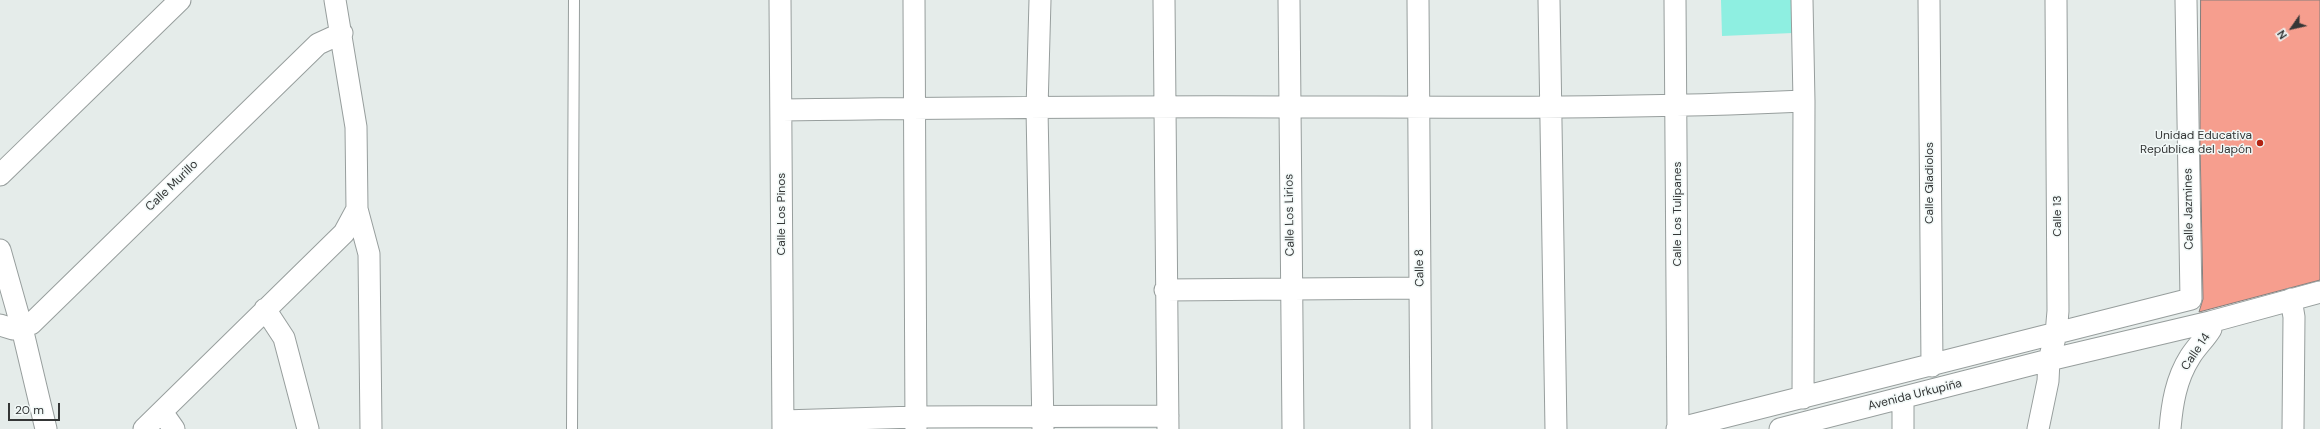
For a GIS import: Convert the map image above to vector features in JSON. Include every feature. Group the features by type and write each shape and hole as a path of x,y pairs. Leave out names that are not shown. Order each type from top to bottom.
{"street":[{"path":"0,175 180,0"},
{"path":"335,0 342,33 356,127 357,209 369,254 371,429"},
{"name":"Calle Los Pinos","path":"780,0 783,425"},
{"path":"914,0 916,423"},
{"path":"1040,0 1037,109 1043,422"},
{"path":"783,425 1168,422 1164,0"},
{"name":"Calle Los Lirios","path":"1289,0 1293,429"},
{"name":"Calle 8","path":"1418,0 1421,429"},
{"path":"1549,0 1549,108 1556,429"},
{"name":"Calle Los Tulipanes","path":"1675,0 1677,107 1677,429"},
{"path":"1802,0 1804,101 1803,398"},
{"name":"Calle Gladiolos","path":"1929,0 1932,366"},
{"name":"Calle 13","path":"2038,429 2048,381 2049,360 2056,334 2058,312 2056,0"},
{"name":"Calle Jazmines","path":"2056,334 2191,299 2186,0"},
{"name":"Calle Murillo","path":"22,328 31,324 318,44 342,33"},
{"path":"781,110 1164,107 1677,107 1804,101"},
{"path":"144,429 264,309 344,233 357,209"},
{"path":"0,250 22,328 46,429"},
{"path":"1166,290 1420,288"},
{"name":"Avenida Urkupiña","path":"1780,429 1903,399 2049,360 2210,322 2320,292"},
{"path":"2291,299 2294,317 2293,429"},
{"path":"264,309 284,338 308,429"},
{"name":"Calle 14","path":"2170,429 2171,410 2178,380 2190,356 2211,329 2210,322"},
{"path":"0,325 13,329 22,328"},
{"path":"1677,429 2056,334"},
{"path":"1903,399 1903,429"},
{"path":"162,412 174,429"}],"lane":[{"path":"572,429 574,0"}],"green space":[{"path":"1721,0 1792,0 1793,33 1722,36"}],"building":[{"name":"Unidad Educativa República del Japón","path":"2201,0 2320,0 2320,280 2199,312 2203,299 2200,143"}],"place":[{"name":"Unidad Educativa República del Japón","path":"2260,143"}]}
